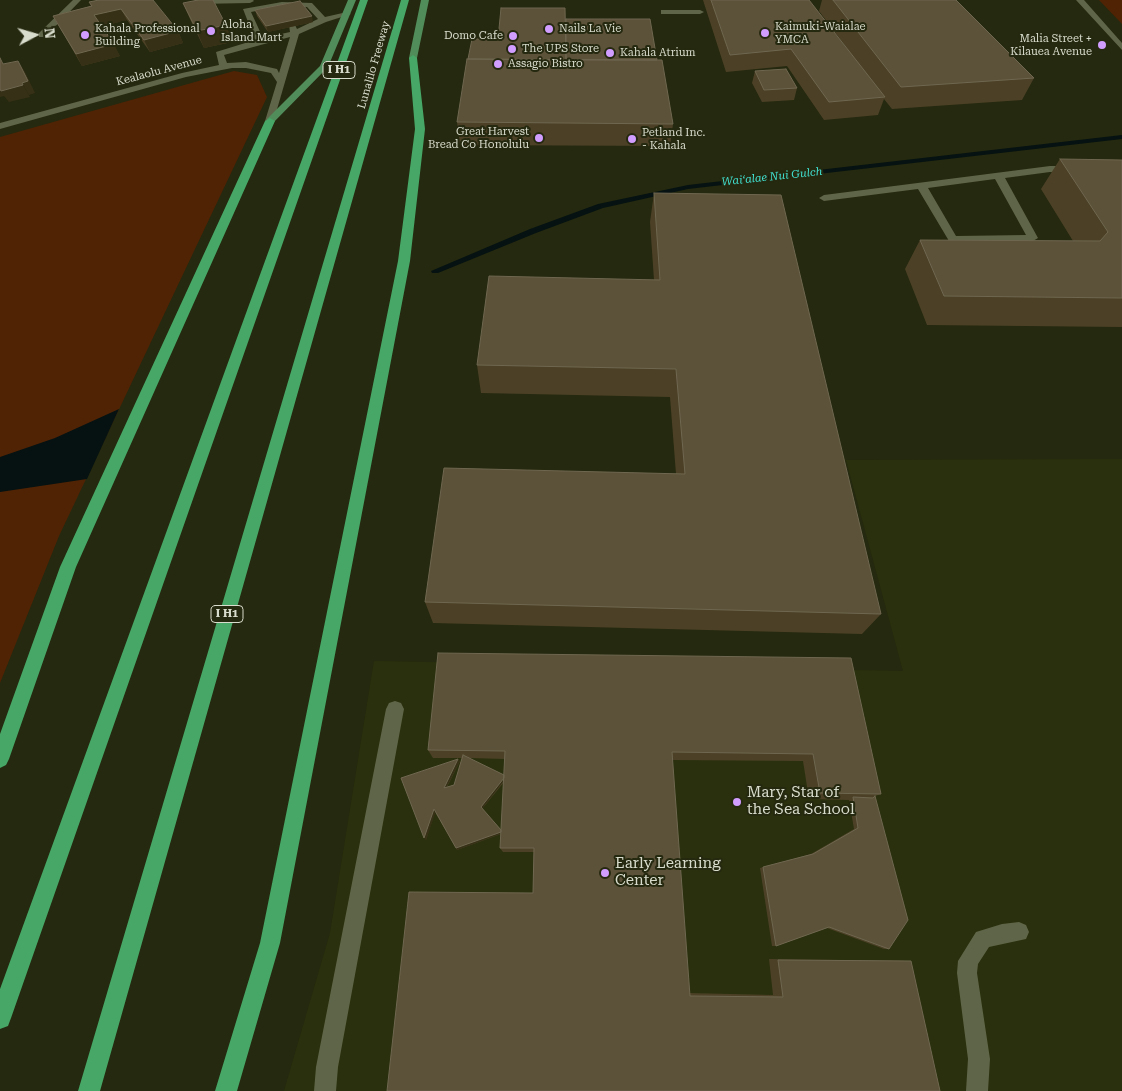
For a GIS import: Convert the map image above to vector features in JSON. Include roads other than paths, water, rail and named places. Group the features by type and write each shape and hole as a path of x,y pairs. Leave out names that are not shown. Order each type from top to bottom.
{"highway":[{"name":"I H1","path":"0,1018 364,0"},
{"name":"Lunalilo Freeway","path":"89,1091 405,0"},
{"path":"226,1091 270,943 404,261 420,130 413,58"},
{"path":"0,759 68,567 270,121"}],"main road":[{"path":"270,121 324,67 352,0"},
{"path":"413,58 426,2"}],"street":[{"path":"42,35 77,0"},
{"path":"199,0 198,2 251,0 246,11 260,41"},
{"path":"224,66 219,54 347,12 340,0"},
{"path":"1080,0 1122,48"},
{"path":"246,11 309,5 323,20"},
{"path":"664,12 700,12"},
{"path":"270,121 293,30"},
{"name":"Kealaolu Avenue","path":"0,126 224,66 246,65 274,71 280,81"},
{"path":"824,198 1050,169 1088,172"},
{"path":"921,185 953,239 1033,238 998,175"},
{"path":"325,1091 329,1057 395,709"},
{"path":"977,1091 979,1059 966,973 968,961 983,939 1019,932"}],"waterway":[{"name":"Waiʻalae Nui Gulch","path":"435,271 533,231 601,206 688,187 1122,137"}],"place":[{"name":"Nails La Vie","path":"549,29"},
{"name":"Aloha Island Mart","path":"211,31"},
{"name":"Kaimuki-Waialae YMCA","path":"765,33"},
{"name":"Kahala Professional Building","path":"85,35"},
{"name":"Domo Cafe","path":"513,36"},
{"name":"Malia Street + Kilauea Avenue","path":"1102,45"},
{"name":"The UPS Store","path":"512,49"},
{"name":"Kahala Atrium","path":"610,53"},
{"name":"Assagio Bistro","path":"498,64"},
{"name":"Great Harvest Bread Co Honolulu","path":"539,138"},
{"name":"Petland Inc. - Kahala","path":"632,139"},
{"name":"Mary, Star of the Sea School","path":"737,802"},
{"name":"Early Learning Center","path":"605,873"}]}
